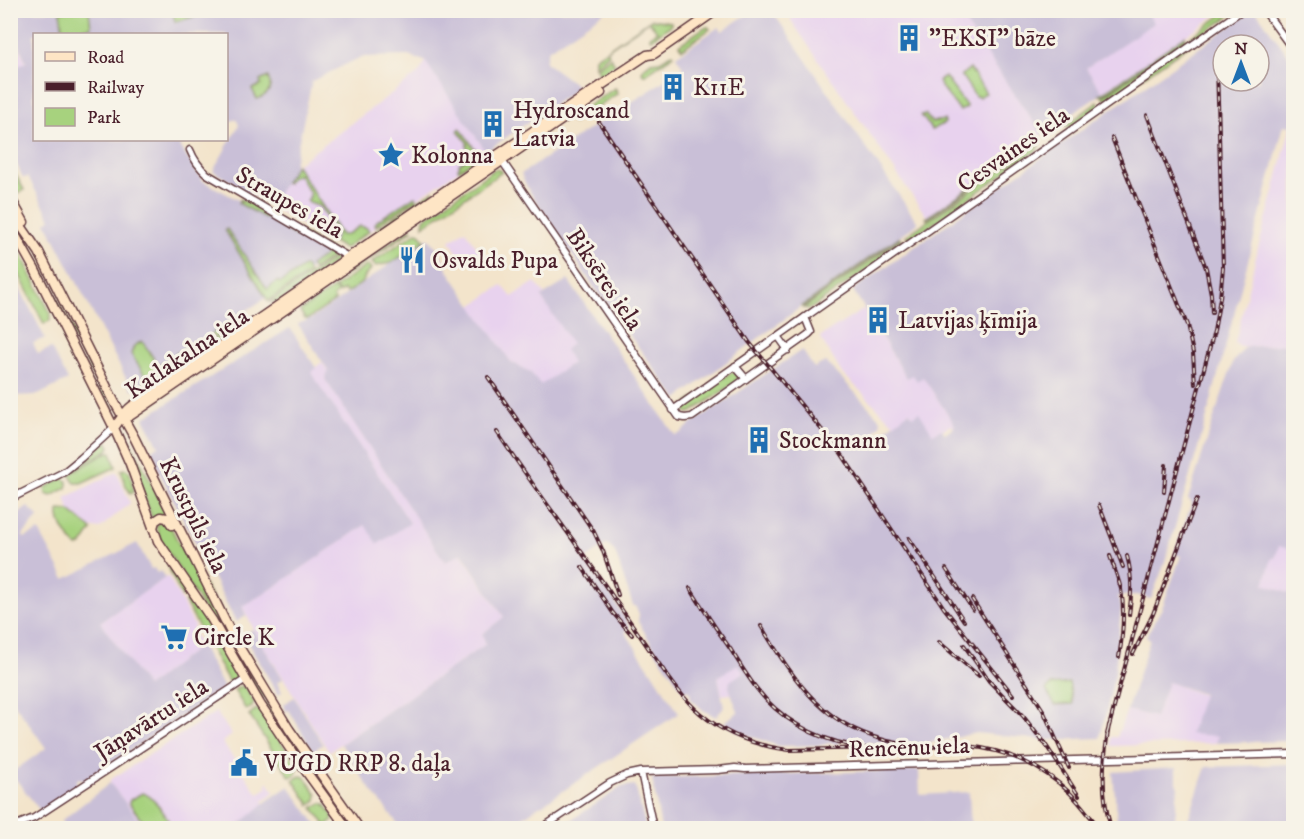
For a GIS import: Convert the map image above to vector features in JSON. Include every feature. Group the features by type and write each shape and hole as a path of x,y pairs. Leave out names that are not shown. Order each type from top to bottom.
{"main road":[{"name":"Katlakalna iela","path":"314,287 350,258 651,60 654,54 717,10"},
{"name":"Katlakalna iela","path":"122,418 130,416 500,158"},
{"path":"10,197 39,252"},
{"name":"Krustpils iela","path":"10,210 39,252 232,635 289,729 359,828"},
{"name":"Krustpils iela","path":"10,229 34,270 114,428 130,464 158,541 212,620 292,752 347,828"},
{"path":"114,428 122,418"},
{"path":"153,529 157,520 161,517 167,518 194,561"}],"street":[{"name":"Cesvaines iela","path":"673,410 1242,10"},
{"path":"1264,10 1293,51"},
{"name":"Straupes iela","path":"190,150 194,159 207,174 350,258"},
{"name":"Biksēres iela","path":"500,158 679,417 692,417 746,379"},
{"path":"735,366 746,379 788,350 811,332 805,317"},
{"path":"778,336 788,350"},
{"path":"10,500 64,472 114,428"},
{"name":"Jāņavārtu iela","path":"10,824 27,822 246,679"},
{"name":"Rencēnu iela","path":"542,828 610,783 627,775 641,772 1293,754"},
{"path":"641,772 653,828"}],"shaded area":[{"path":"89,10 173,11 175,21 200,15 200,10 606,11 548,50 545,62 579,87 485,152 425,61 408,56 361,57 312,81 294,164 296,165 270,206 213,171 239,125 236,119 228,123 228,33 33,33 33,141 190,141 179,146 203,181 264,214 330,256 197,343 132,390 46,222 51,219 28,177 23,178 11,152 11,70 26,62 10,18 18,16 20,11 60,11 64,31 91,27"},
{"path":"752,11 772,11 918,223 677,399 598,293 528,189 521,174 683,67 676,56 719,27 722,31"},
{"path":"804,11 957,11 1042,134 927,217 790,19"},
{"path":"957,11 1146,11 1154,23 1086,68 1103,93 1042,134"},
{"path":"1146,11 1222,11 1103,93 1086,68 1153,23"},
{"path":"1252,11 1256,11 1293,62 1293,122 1291,126 1284,125 1206,420 1164,565 1151,599 1137,595 1118,596 1121,609 1115,674 1100,738 1042,740 977,733 923,744 896,741 895,745 840,740 838,745 830,743 779,746 738,732 724,722 738,712 729,687 730,681 744,672 738,664 718,677 724,707 716,717 703,710 690,698 691,694 688,689 684,692 638,621 639,614 633,606 615,552 607,544 584,560 613,598 630,627 625,632 679,713 508,828 401,828 368,786 341,744 486,644 482,634 504,617 462,553 445,562 325,379 328,370 298,324 311,319 428,238 439,249 447,269 511,362 530,372 541,385 572,363 565,349 572,344 541,297 568,280 675,435 802,350 814,368 827,363 881,420 880,426 874,431 878,436 909,412 913,416 919,412 933,434 942,429 945,434 954,428 955,425 923,377 917,381 913,375 907,378 853,290 1211,40 1211,93 1271,93 1271,33 1221,33"},
{"path":"10,24 26,63 11,70 10,70"},
{"path":"426,61 485,152 344,249 270,206 296,165 419,73"},
{"path":"1293,122 1293,344 1240,347 1235,343 1257,252"},
{"path":"465,230 481,253 465,264 450,241"},
{"path":"10,269 45,338 33,343 38,354 51,348 68,380 38,395 11,396"},
{"path":"535,282 545,294 541,297 573,344 572,363 541,386 530,372 511,362 472,306 502,285 512,297"},
{"path":"864,309 907,378 913,374 923,377 955,425 953,427 951,425 933,435 909,412 894,424 841,372 820,337"},
{"path":"290,328 316,368 311,373 410,523 378,544 365,525 267,592 242,606 246,616 236,622 149,452 159,446 144,418"},
{"path":"1293,344 1293,550 1279,546 1275,558 1272,558 1264,584 1293,595 1293,741 1216,743 1218,736 1190,734 1203,694 1168,682 1155,717 1127,710 1150,639 1146,636 1162,608 1181,556 1174,554 1192,502 1188,499 1233,362 1245,347"},
{"path":"322,362 328,371 325,379 445,562 461,553 504,617 482,634 486,644 329,752 256,634 242,606 267,592 365,525 410,523 310,372"},
{"path":"117,472 130,503 99,529 90,527 70,511 65,498"},
{"path":"28,507 39,517 23,535 24,538 39,531 65,579 137,543 151,569 154,568 157,573 161,571 165,578 100,622 147,687 201,645 224,688 84,781 80,778 76,780 77,785 41,812 11,773 46,748 11,699 10,520"},
{"path":"1279,545 1293,550 1293,595 1264,584 1272,557 1275,558"},
{"name":"Circle K","path":"168,576 194,625 193,633 201,645 147,687 100,622"},
{"path":"253,629 283,679 277,682 282,692 278,694 243,635"},
{"path":"738,663 744,672 729,687 732,694 722,695 718,677"},
{"path":"1168,682 1203,695 1218,736 1216,743 1111,746 1111,737 1117,737 1127,710 1155,717"},
{"path":"294,697 323,744 313,751 289,710 286,711 283,705"},
{"path":"216,712 232,735 222,742 258,794 268,787 266,784 268,782 274,792 263,801 265,804 235,828 145,828 110,780"},
{"path":"1293,764 1293,828 1189,828 1187,822 1206,767"},
{"path":"1176,768 1178,787 1174,828 1119,828 1113,772"},
{"path":"919,770 920,795 969,792 971,828 661,828 652,778"},
{"path":"110,783 145,828 63,828 62,820"},
{"path":"635,785 646,828 559,828 622,787"},
{"path":"289,786 319,828 235,828 267,801"}],"green space":[{"path":"60,11 89,11 91,27 63,31"},
{"path":"173,11 200,11 200,15 175,22"},
{"path":"1227,11 1237,11 1197,38 1191,37"},
{"path":"651,19 671,22 671,25 651,39 649,37 657,31 649,21 607,50 609,54 595,66 595,58"},
{"path":"705,27 710,29 682,49 679,45"},
{"path":"1185,36 1186,38 1102,96 1100,95"},
{"path":"1186,39 1190,44 1110,100 1103,97"},
{"path":"673,53 674,55 644,75 642,72 644,68 651,62 660,61"},
{"path":"610,57 615,64 600,74 596,68"},
{"path":"970,69 986,93 979,97 975,96 961,75"},
{"path":"268,77 269,91 257,99 252,89 261,85 260,81"},
{"path":"945,77 967,107 960,111 941,87 939,80"},
{"path":"615,88 618,93 573,123 571,121 573,116"},
{"path":"1098,102 1100,107 1071,127 1065,126"},
{"path":"925,114 931,122 944,120 945,123 932,130 921,115"},
{"path":"460,128 480,156 459,170 459,164 472,155 466,146 468,144 458,130"},
{"path":"1037,140 927,219 926,218"},
{"path":"1038,144 1036,151 911,239 906,236"},
{"path":"10,164 24,190 17,193 11,184"},
{"path":"296,165 341,235 346,235 360,226 369,231 344,249 333,242 337,234 320,207 307,201 310,193 298,174 287,183 285,182"},
{"path":"495,169 502,172 423,226 424,219"},
{"path":"433,191 433,195 378,233 376,230"},
{"path":"415,196 417,199 376,226 377,221"},
{"path":"241,199 267,212 267,219 238,203"},
{"path":"10,216 38,261 112,409 109,408 50,289"},
{"path":"276,219 315,240 314,243 309,244 306,239 304,241 272,222"},
{"path":"227,229 267,289 305,266 309,273 268,301 225,230"},
{"path":"410,229 412,230 298,307 299,304"},
{"path":"417,232 427,244 424,241 391,263 375,266 372,262"},
{"path":"11,236 51,314 50,320 44,324 11,258"},
{"path":"899,237 900,238 802,306"},
{"path":"902,239 903,244 810,309 804,308"},
{"path":"324,246 338,253 313,270 310,266 326,255 320,247"},
{"path":"339,255 339,260 279,302 270,302"},
{"path":"368,265 371,269 363,282 347,293 344,290 339,293 335,287"},
{"path":"334,288 338,293 333,297 335,301 305,319 300,311"},
{"path":"243,312 245,316 214,337 212,334"},
{"path":"246,317 247,323 200,355 196,352"},
{"path":"142,341 158,365 169,359 180,365 147,386 143,380 146,377 131,354 134,346"},
{"path":"187,346 191,357 181,364 170,358"},
{"path":"732,372 738,376 736,382 692,412 686,412 685,405"},
{"path":"107,441 110,447 108,450 71,471 87,459"},
{"path":"130,441 168,516 153,520 124,444"},
{"path":"111,452 116,467 81,483 75,483 70,474"},
{"path":"125,469 130,473 134,492 131,494 121,470"},
{"path":"63,478 67,481 67,488 51,496 46,494 45,488"},
{"path":"59,510 70,511 92,530 82,545 77,547 67,535 61,525"},
{"path":"159,522 169,523 182,550 195,568 265,698 261,698 161,541 156,526"},
{"path":"168,567 173,568 186,589 184,596 182,597"},
{"path":"190,600 196,602 204,612 240,677 238,682 231,686 185,602"},
{"path":"1069,683 1073,704 1055,705 1046,690 1051,685"},
{"path":"241,686 245,687 254,702 252,707 246,710 234,690"},
{"path":"267,701 355,828 350,828 285,738 264,703"},
{"path":"259,709 298,767 293,776 290,777 249,715"},
{"path":"300,776 305,777 317,795 316,800 310,805 293,780"},
{"path":"142,793 153,800 168,819 158,828 148,828 129,803"},
{"path":"321,803 325,804 333,816 332,821 326,826 313,808"}],"railway":[{"path":"1107,734 1214,331 1220,298 1223,268 1218,93"},
{"path":"1147,115 1206,268 1212,313"},
{"path":"599,122 749,342 841,453 944,608 1013,695"},
{"path":"1112,138 1187,325 1193,353 1195,384"},
{"path":"488,377 594,532 618,595"},
{"path":"497,432 671,680 701,714 721,728 765,746 789,750 966,746 995,751 1022,760 1059,783 1100,828"},
{"path":"1164,492 1166,465"},
{"path":"1133,654 1153,614 1197,499"},
{"path":"1099,505 1123,567"},
{"path":"909,538 964,621"},
{"path":"1110,556 1120,585 1123,606 1119,657"},
{"path":"1127,556 1131,585 1129,615"},
{"path":"582,567 613,613 632,635"},
{"path":"946,569 973,610"},
{"path":"690,588 746,674 776,709 811,732 850,745"},
{"path":"972,599 1043,710 1069,768"},
{"path":"761,626 801,685 832,716 873,737 898,743"},
{"path":"939,642 979,676"},
{"path":"964,645 989,681 1023,716 1044,743"},
{"path":"1109,725 1105,752 1104,789 1111,828"},
{"path":"1040,736 1079,796"}],"place":[{"name":"\"EKSI\" bāze","path":"909,38"},
{"name":"K11E","path":"673,87"},
{"name":"Hydroscand Latvia","path":"493,124"},
{"name":"Kolonna","path":"391,155"},
{"name":"Osvalds Pupa","path":"412,260"},
{"name":"Latvijas ķīmija","path":"878,320"},
{"name":"Stockmann","path":"759,440"},
{"name":"Circle K","path":"174,637"},
{"name":"VUGD RRP 8. daļa","path":"244,763"}]}
